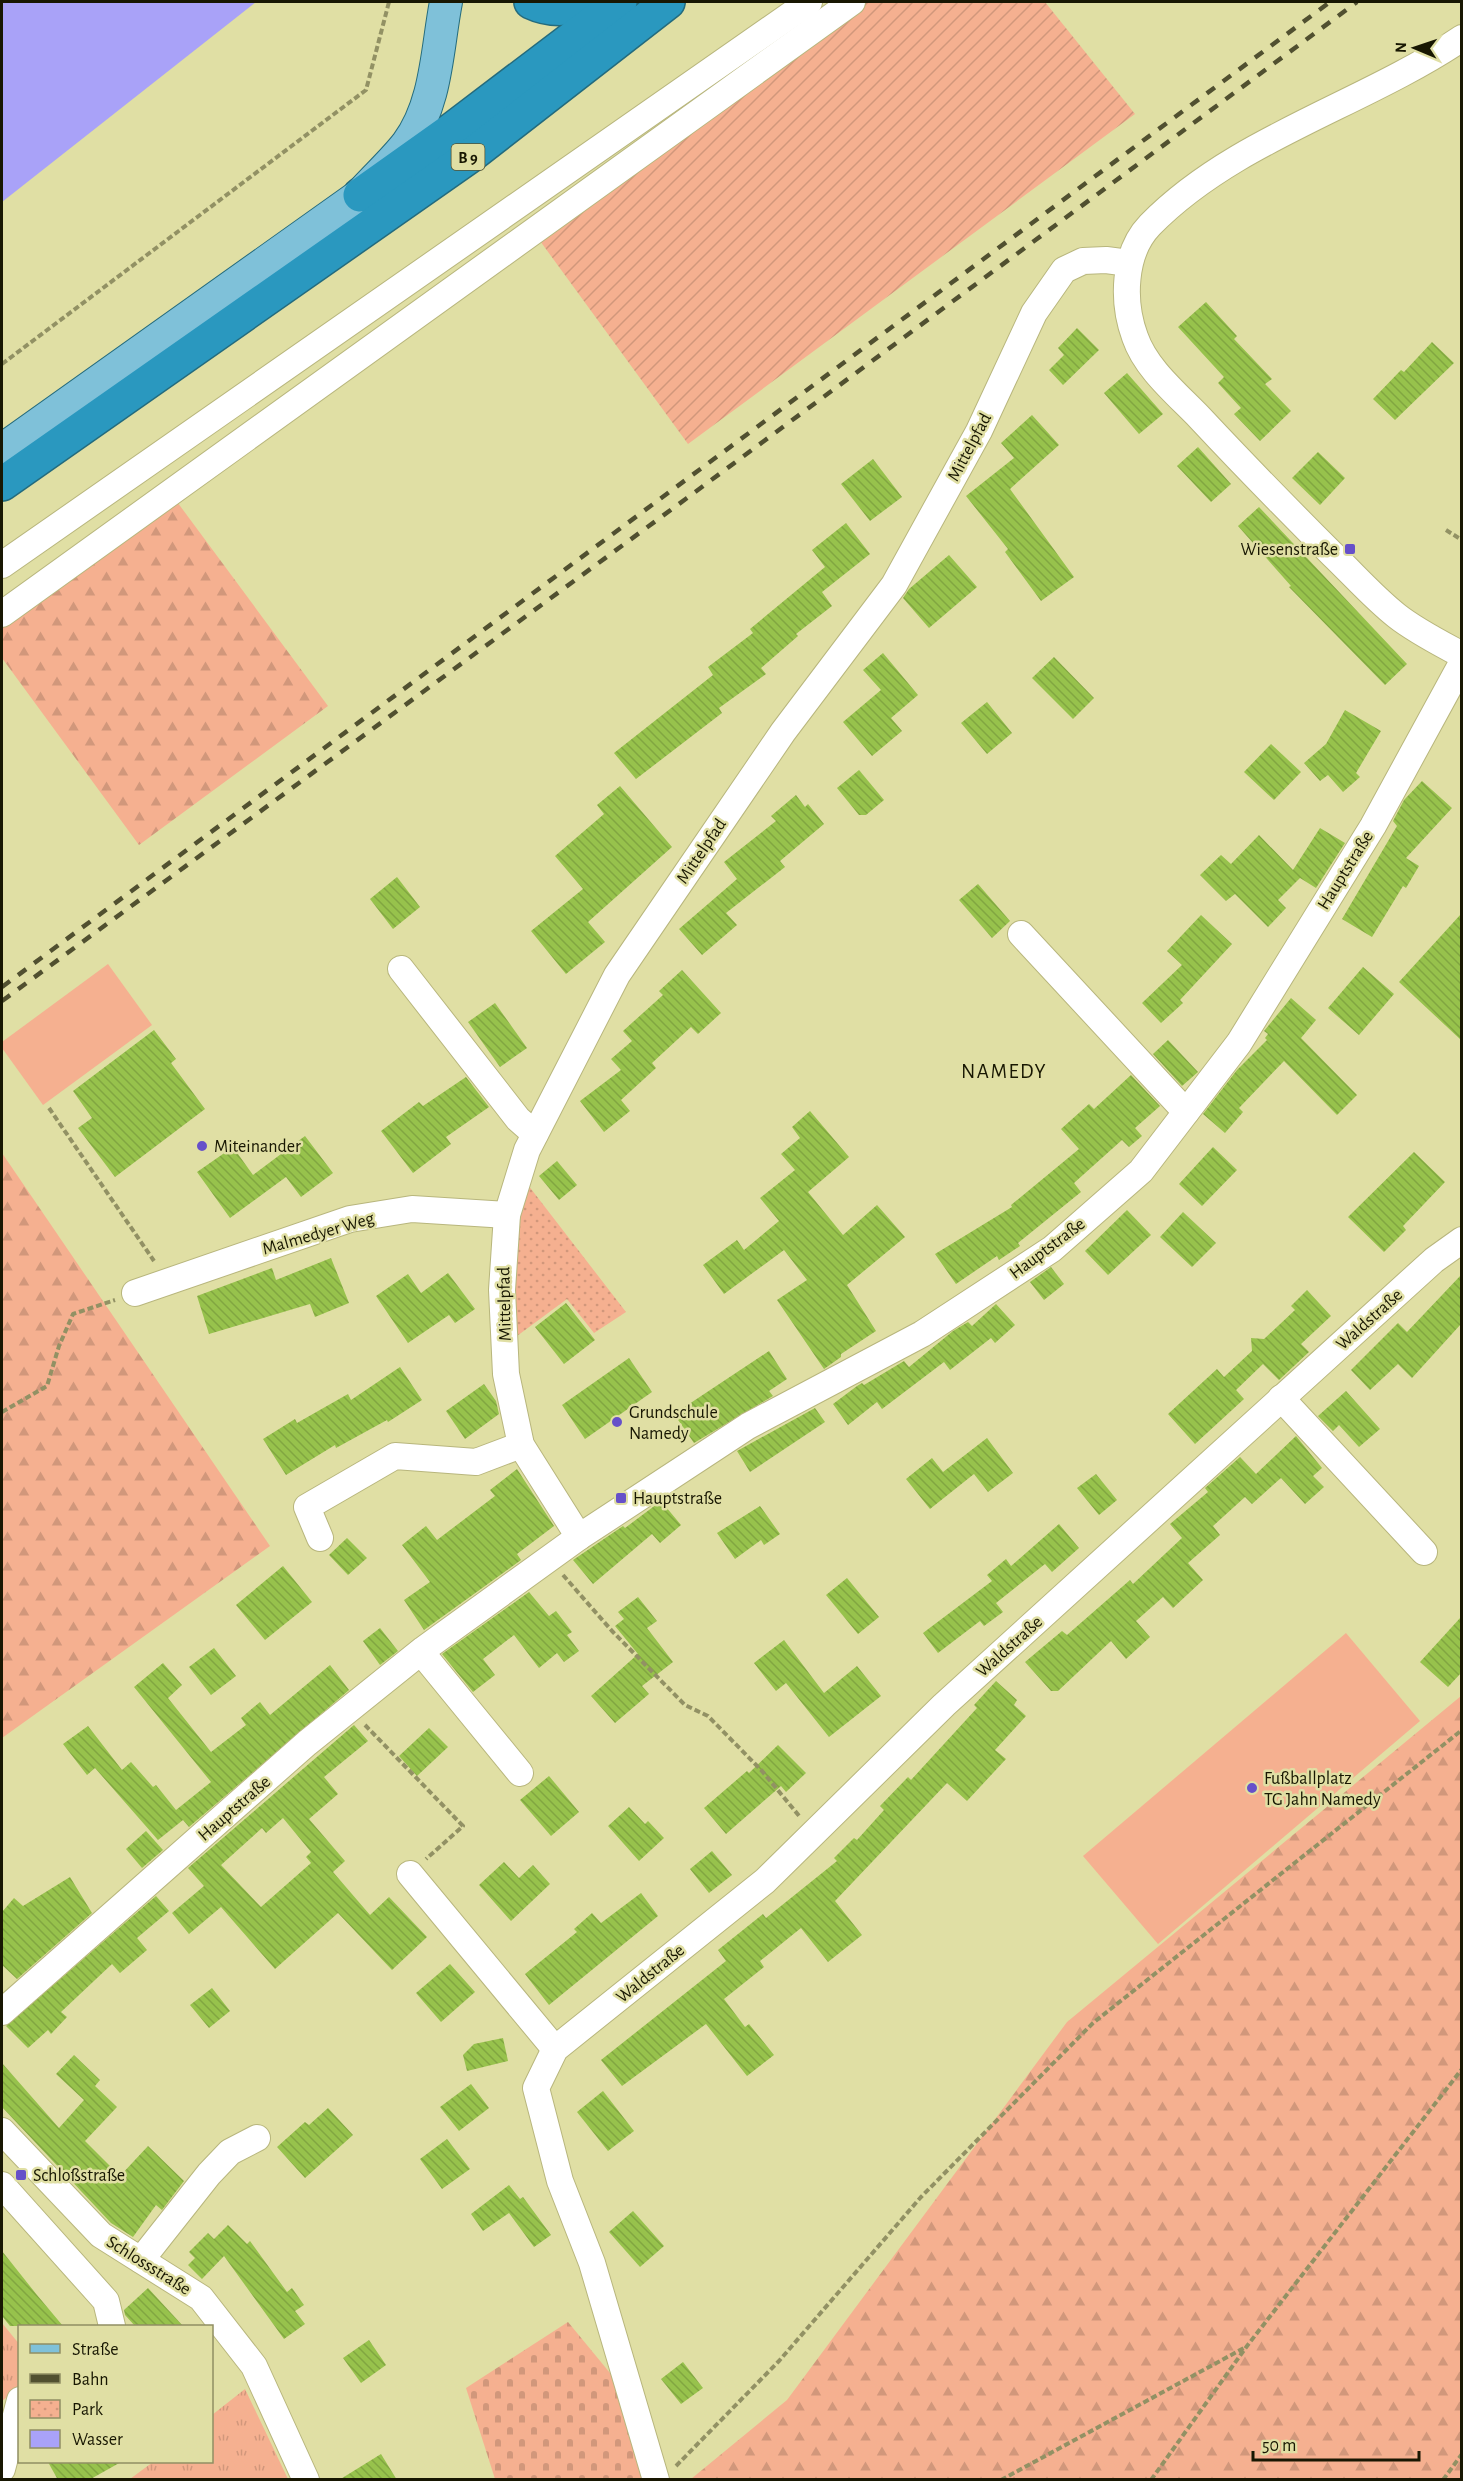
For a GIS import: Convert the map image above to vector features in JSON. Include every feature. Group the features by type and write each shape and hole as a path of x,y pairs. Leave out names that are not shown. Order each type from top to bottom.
{"highway":[{"path":"531,2 559,9 593,2"},
{"name":"B 9","path":"360,195 620,2"},
{"name":"B 9","path":"2,484 470,156 668,2"}],"main road":[{"path":"360,195 407,144 418,125 433,83 446,2"},
{"name":"B 9","path":"2,450 360,195"}],"street":[{"path":"2,565 809,2"},
{"path":"2,614 822,10 852,2"},
{"path":"1461,38 1382,84 1299,124 1198,183 1149,226 1136,244 1129,263 1128,310 1135,338 1149,362 1260,483 1397,616 1461,655"},
{"name":"Mittelpfad","path":"579,1536 521,1445 506,1374 502,1290 507,1215 527,1150 617,975 783,732 894,585 979,431 1034,313 1064,270 1083,261 1106,260 1129,263"},
{"name":"Hauptstraße","path":"2,2012 348,1708 420,1652 550,1560 579,1536 748,1426 922,1334 1052,1249 1141,1172 1239,1043 1372,826 1461,663"},
{"path":"1021,934 1186,1112"},
{"path":"401,969 518,1119 535,1134"},
{"name":"Malmedyer Weg","path":"135,1293 350,1220 412,1209 507,1215"},
{"name":"Waldstraße","path":"664,2474 592,2263 560,2181 536,2088 555,2049 765,1881 944,1706 1434,1260 1461,1240"},
{"path":"1281,1398 1424,1552"},
{"path":"320,1538 307,1507 395,1456 476,1462 521,1445"},
{"path":"420,1652 520,1773"},
{"path":"410,1874 555,2049"},
{"name":"Schlossstraße","path":"2,2132 100,2235 201,2298 254,2366 306,2480"},
{"path":"141,2260 209,2174 230,2152 257,2138"},
{"path":"2,2185 106,2301 112,2325"},
{"path":"2,2469 18,2408"}],"path":[{"path":"2,364 366,90 389,2"},
{"path":"1446,530 1461,540"},
{"path":"50,1108 167,1281"},
{"path":"2,1412 47,1386 58,1346 73,1314 135,1293"},
{"path":"550,1560 612,1631 685,1705 708,1716 762,1771 814,1834"},
{"path":"348,1708 463,1826 410,1874"},
{"path":"664,2474 687,2457 779,2361 921,2197 1093,2023 1461,1730"},
{"path":"1151,2480 1247,2346 1461,2069"},
{"path":"1001,2480 1247,2346"},
{"path":"1443,2480 1461,2454"}],"green space":[{"path":"860,2 1045,2 1135,114 688,444 535,234"},
{"path":"172,495 328,706 139,845 2,658 2,621"},
{"path":"108,964 152,1025 43,1105 2,1048 2,1042"},
{"path":"2,1153 270,1546 2,1738"},
{"path":"528,1185 626,1312 594,1333 567,1299 517,1336 515,1297 517,1242"},
{"name":"Fußballplatz TG Jahn Namedy","path":"1346,1633 1420,1721 1158,1944 1083,1856"},
{"path":"1461,1696 1461,2479 691,2479 787,2400 1067,2022"},
{"path":"568,2322 624,2390 645,2480 495,2479 466,2388"},
{"path":"2,2323 18,2343 18,2389 2,2401"},
{"path":"245,2389 288,2479 130,2479 152,2463 213,2463 213,2414"}],"water":[{"path":"2,2 256,2 2,202"}],"building":[{"path":"1206,302 1237,336 1234,339 1272,379 1265,384 1291,411 1260,441 1234,414 1241,408 1218,383 1224,377 1178,327"},
{"path":"1077,328 1099,350 1063,385 1049,370 1064,355 1058,348"},
{"path":"1432,342 1454,363 1395,420 1373,399 1401,370 1404,372"},
{"path":"1127,373 1163,414 1139,434 1104,393"},
{"path":"1032,415 1059,445 1010,489 1074,577 1041,601 1005,552 1008,549 966,496 1014,458 1001,443"},
{"path":"1198,447 1231,484 1211,502 1177,466"},
{"path":"1318,452 1345,478 1320,505 1292,478"},
{"path":"873,459 902,497 870,521 841,484"},
{"path":"1259,507 1407,664 1385,685 1289,587 1291,586 1238,526"},
{"path":"846,523 870,554 822,592 832,606 796,634 798,636 761,668 766,674 719,708 722,713 636,779 614,753 713,675 708,667 753,633 750,629 825,567 812,550"},
{"path":"949,555 977,587 929,628 903,598 909,589"},
{"path":"883,653 918,695 891,718 902,731 872,756 843,722 881,690 863,670"},
{"path":"1054,657 1094,698 1073,719 1032,678"},
{"path":"987,702 1012,733 987,754 961,723"},
{"path":"1345,710 1381,731 1356,773 1360,777 1343,792 1328,775 1320,781 1304,763 1326,744"},
{"path":"1271,744 1301,772 1274,800 1244,772"},
{"path":"859,770 884,800 866,815 859,815 837,788"},
{"path":"1422,781 1452,808 1406,858 1419,866 1406,888 1403,886 1372,937 1342,919 1397,826 1393,821 1404,800"},
{"path":"620,786 672,847 588,922 605,942 566,974 531,931 583,889 555,856 604,814 597,805"},
{"path":"796,795 805,807 808,804 824,824 780,861 785,867 726,913 737,925 702,955 679,929 737,879 724,862 776,821 771,816"},
{"path":"1320,828 1345,843 1316,888 1300,878 1278,900 1286,908 1268,927 1235,894 1226,901 1200,875 1221,855 1231,864 1259,835 1293,870"},
{"path":"397,877 420,907 393,929 370,899"},
{"path":"978,884 1010,921 992,938 959,900"},
{"path":"1461,914 1461,1040 1399,982"},
{"path":"1201,915 1232,944 1180,1000 1183,1003 1161,1023 1142,1003 1182,965 1167,951"},
{"path":"1363,967 1394,994 1359,1035 1328,1008"},
{"path":"682,970 721,1013 698,1034 691,1027 652,1063 656,1068 621,1100 630,1111 604,1132 580,1101 621,1070 611,1059 632,1041 623,1031 663,995 659,991"},
{"path":"1291,998 1316,1020 1301,1038 1357,1095 1337,1115 1284,1061 1239,1108 1243,1112 1225,1133 1203,1114 1237,1070 1267,1040 1265,1038 1268,1034 1264,1031"},
{"path":"495,1003 527,1048 500,1067 468,1022"},
{"path":"154,1030 176,1059 171,1063 205,1109 115,1177 78,1128 92,1118 73,1091"},
{"path":"1168,1040 1198,1072 1182,1086 1153,1054"},
{"path":"1131,1075 1160,1106 1135,1128 1142,1136 1129,1147 1122,1140 1074,1183 1081,1192 1018,1243 1020,1246 999,1260 997,1256 956,1284 935,1254 1012,1207 1011,1205 1079,1149 1061,1129 1089,1104 1094,1109"},
{"path":"466,1077 489,1107 446,1137 451,1144 413,1173 381,1131 419,1102 423,1106"},
{"path":"810,1111 849,1157 808,1192 843,1235 877,1205 905,1237 847,1285 876,1331 841,1354 841,1357 824,1369 777,1300 807,1280 784,1250 724,1294 703,1265 737,1240 744,1250 779,1221 760,1198 795,1170 781,1154 800,1138 792,1127"},
{"path":"305,1136 333,1173 301,1197 286,1177 230,1218 197,1172 233,1147 253,1175"},
{"path":"1213,1147 1237,1170 1202,1206 1179,1184"},
{"path":"1414,1152 1445,1182 1403,1226 1406,1230 1384,1252 1348,1217"},
{"path":"557,1161 577,1185 559,1200 539,1176"},
{"path":"1127,1210 1151,1235 1108,1275 1085,1251"},
{"path":"1183,1212 1216,1243 1192,1267 1160,1237"},
{"path":"331,1258 349,1303 315,1317 310,1304 209,1334 197,1296 272,1268 276,1280"},
{"path":"1051,1267 1064,1284 1044,1300 1030,1282"},
{"path":"448,1273 475,1309 455,1323 449,1315 408,1343 376,1296 408,1274 421,1293"},
{"path":"1461,1275 1461,1324 1412,1378 1398,1364 1370,1390 1351,1370 1398,1323 1407,1332"},
{"path":"1307,1290 1331,1316 1301,1344 1309,1352 1279,1380 1263,1364 1236,1390 1244,1399 1195,1444 1168,1414 1217,1369 1224,1377 1252,1351 1251,1338 1264,1339 1295,1310 1291,1306"},
{"path":"566,1303 595,1340 564,1364 535,1327"},
{"path":"996,1304 1015,1325 995,1343 991,1338 950,1370 944,1362 882,1409 877,1402 848,1425 833,1404 857,1386 862,1383 864,1385 904,1361 909,1367 953,1331 968,1322 972,1326"},
{"path":"769,1351 787,1379 769,1391 773,1396 694,1443 674,1414"},
{"path":"629,1358 652,1392 585,1439 562,1405"},
{"path":"400,1367 422,1400 388,1422 387,1420 336,1448 335,1445 286,1475 263,1439 295,1419 297,1423 348,1394 351,1400"},
{"path":"484,1384 496,1401 499,1414 465,1439 446,1411"},
{"path":"1346,1391 1380,1429 1359,1447 1339,1425 1333,1431 1318,1416"},
{"path":"815,1408 825,1422 750,1472 737,1451"},
{"path":"1296,1436 1322,1468 1313,1476 1324,1487 1305,1504 1281,1478 1252,1504 1245,1497 1213,1526 1220,1535 1188,1563 1203,1580 1173,1608 1163,1597 1136,1621 1150,1637 1126,1659 1111,1641 1058,1691 1051,1691 1025,1662 1062,1631 1067,1635 1130,1580 1133,1584 1182,1538 1170,1524 1208,1492 1205,1488 1240,1457 1256,1474"},
{"path":"987,1438 1013,1473 988,1492 974,1474 930,1509 906,1479 932,1458 943,1472"},
{"path":"517,1469 554,1526 517,1554 521,1560 424,1630 404,1600 430,1582 402,1545 426,1526 437,1540 495,1496 490,1490"},
{"path":"1096,1474 1117,1500 1099,1515 1077,1488"},
{"path":"661,1501 681,1525 660,1543 652,1534 593,1584 573,1560 623,1526 625,1528"},
{"path":"760,1506 780,1534 764,1545 761,1540 735,1559 717,1533"},
{"path":"1059,1524 1079,1548 1052,1572 1045,1564 996,1603 1003,1612 984,1626 980,1621 938,1653 923,1633 992,1581 987,1575 1006,1559 1011,1566"},
{"path":"347,1538 367,1558 348,1575 329,1555"},
{"path":"283,1566 312,1602 265,1640 236,1605"},
{"path":"847,1578 879,1617 858,1634 826,1595"},
{"path":"529,1592 549,1616 556,1611 572,1632 567,1635 579,1651 564,1662 557,1653 539,1668 514,1635 483,1659 495,1675 473,1692 442,1654"},
{"path":"638,1597 657,1621 647,1628 673,1662 642,1686 649,1694 615,1723 591,1696 638,1654 615,1626 624,1619 618,1612"},
{"path":"1461,1617 1461,1673 1448,1687 1420,1662"},
{"path":"380,1628 398,1651 380,1665 363,1641"},
{"path":"784,1640 824,1693 857,1666 881,1696 829,1737 786,1683 776,1691 754,1663"},
{"path":"214,1648 236,1676 211,1695 189,1667"},
{"path":"163,1663 182,1685 168,1698 211,1752 246,1725 241,1718 260,1702 270,1715 330,1665 349,1690 189,1827 183,1820 158,1840 95,1768 87,1775 63,1744 88,1726 122,1770 131,1762 153,1787 156,1785 176,1810 211,1782 134,1687"},
{"path":"996,1681 1017,1700 1014,1705 1026,1716 995,1750 1006,1759 967,1801 947,1783 835,1901 862,1935 828,1962 801,1928 760,1961 764,1967 724,1999 745,2027 749,2024 774,2055 747,2076 706,2024 622,2086 601,2060 726,1961 718,1950 763,1914 766,1918 837,1861 834,1858 854,1838 857,1840 884,1810 880,1806 908,1777 911,1780 977,1708 974,1705"},
{"path":"354,1725 368,1741 324,1777 338,1794 309,1819 345,1861 333,1872 370,1915 389,1897 427,1937 392,1970 338,1913 275,1969 221,1907 189,1934 172,1913 204,1886 188,1868","holes":["283,1818 311,1852 306,1857 311,1863 261,1907 221,1865 262,1828 266,1833"]},
{"path":"429,1728 448,1747 417,1776 399,1756"},
{"path":"778,1745 806,1773 786,1792 781,1786 726,1834 704,1808 747,1771 749,1773"},
{"path":"549,1776 579,1812 551,1836 520,1800"},
{"path":"629,1807 645,1824 648,1821 664,1838 639,1861 608,1826"},
{"path":"146,1831 163,1850 142,1868 126,1849"},
{"path":"712,1851 732,1875 709,1893 690,1869"},
{"path":"504,1862 519,1878 533,1865 550,1884 511,1921 479,1885"},
{"path":"70,1877 92,1913 17,1979 2,1965 2,1912 14,1898 23,1906"},
{"path":"641,1893 658,1916 549,2005 525,1974 577,1932 574,1929 592,1913 601,1923"},
{"path":"156,1896 169,1911 137,1938 147,1950 120,1973 112,1964 61,2012 67,2017 51,2034 48,2030 28,2048 6,2026"},
{"path":"450,1964 475,1992 441,2022 416,1993"},
{"path":"212,1988 230,2011 209,2028 190,2005"},
{"path":"503,2038 508,2061 467,2071 463,2055 474,2044"},
{"path":"74,2055 100,2080 95,2086 117,2107 85,2141 120,2176 148,2146 184,2181 162,2210 156,2205 133,2237 111,2223 2,2107 2,2063 59,2128 84,2100 56,2074"},
{"path":"471,2084 489,2108 459,2131 440,2107"},
{"path":"603,2091 634,2131 608,2151 577,2112"},
{"path":"328,2108 353,2135 305,2178 277,2147 305,2122 309,2125"},
{"path":"447,2139 470,2169 442,2189 420,2159"},
{"path":"509,2185 520,2199 523,2197 551,2235 534,2247 509,2213 483,2231 471,2214"},
{"path":"633,2211 664,2246 640,2267 609,2232"},
{"path":"228,2225 247,2244 250,2241 287,2292 292,2288 304,2305 295,2311 305,2324 284,2339 224,2256 202,2279 188,2265 195,2258 189,2252 208,2233 214,2239"},
{"path":"2,2251 62,2325 10,2326 2,2316"},
{"path":"148,2288 182,2325 134,2325 125,2315 124,2310"},
{"path":"369,2340 386,2365 361,2383 343,2358"},
{"path":"683,2362 703,2388 681,2404 661,2379"},
{"path":"381,2454 397,2480 339,2480"},
{"path":"49,2463 119,2463 89,2480 58,2480"}],"railway":[{"path":"2,987 1330,2"},
{"path":"2,1001 1357,2"}],"place":[{"name":"Wiesenstraße","path":"1350,549"},
{"name":"Miteinander","path":"202,1146"},
{"name":"Grundschule Namedy","path":"617,1422"},
{"name":"Hauptstraße","path":"621,1498"},
{"name":"Fußballplatz TG Jahn Namedy","path":"1252,1788"},
{"name":"Schloßstraße","path":"21,2175"}],"district":[{"name":"NAMEDY","path":"1004,1071"}]}
